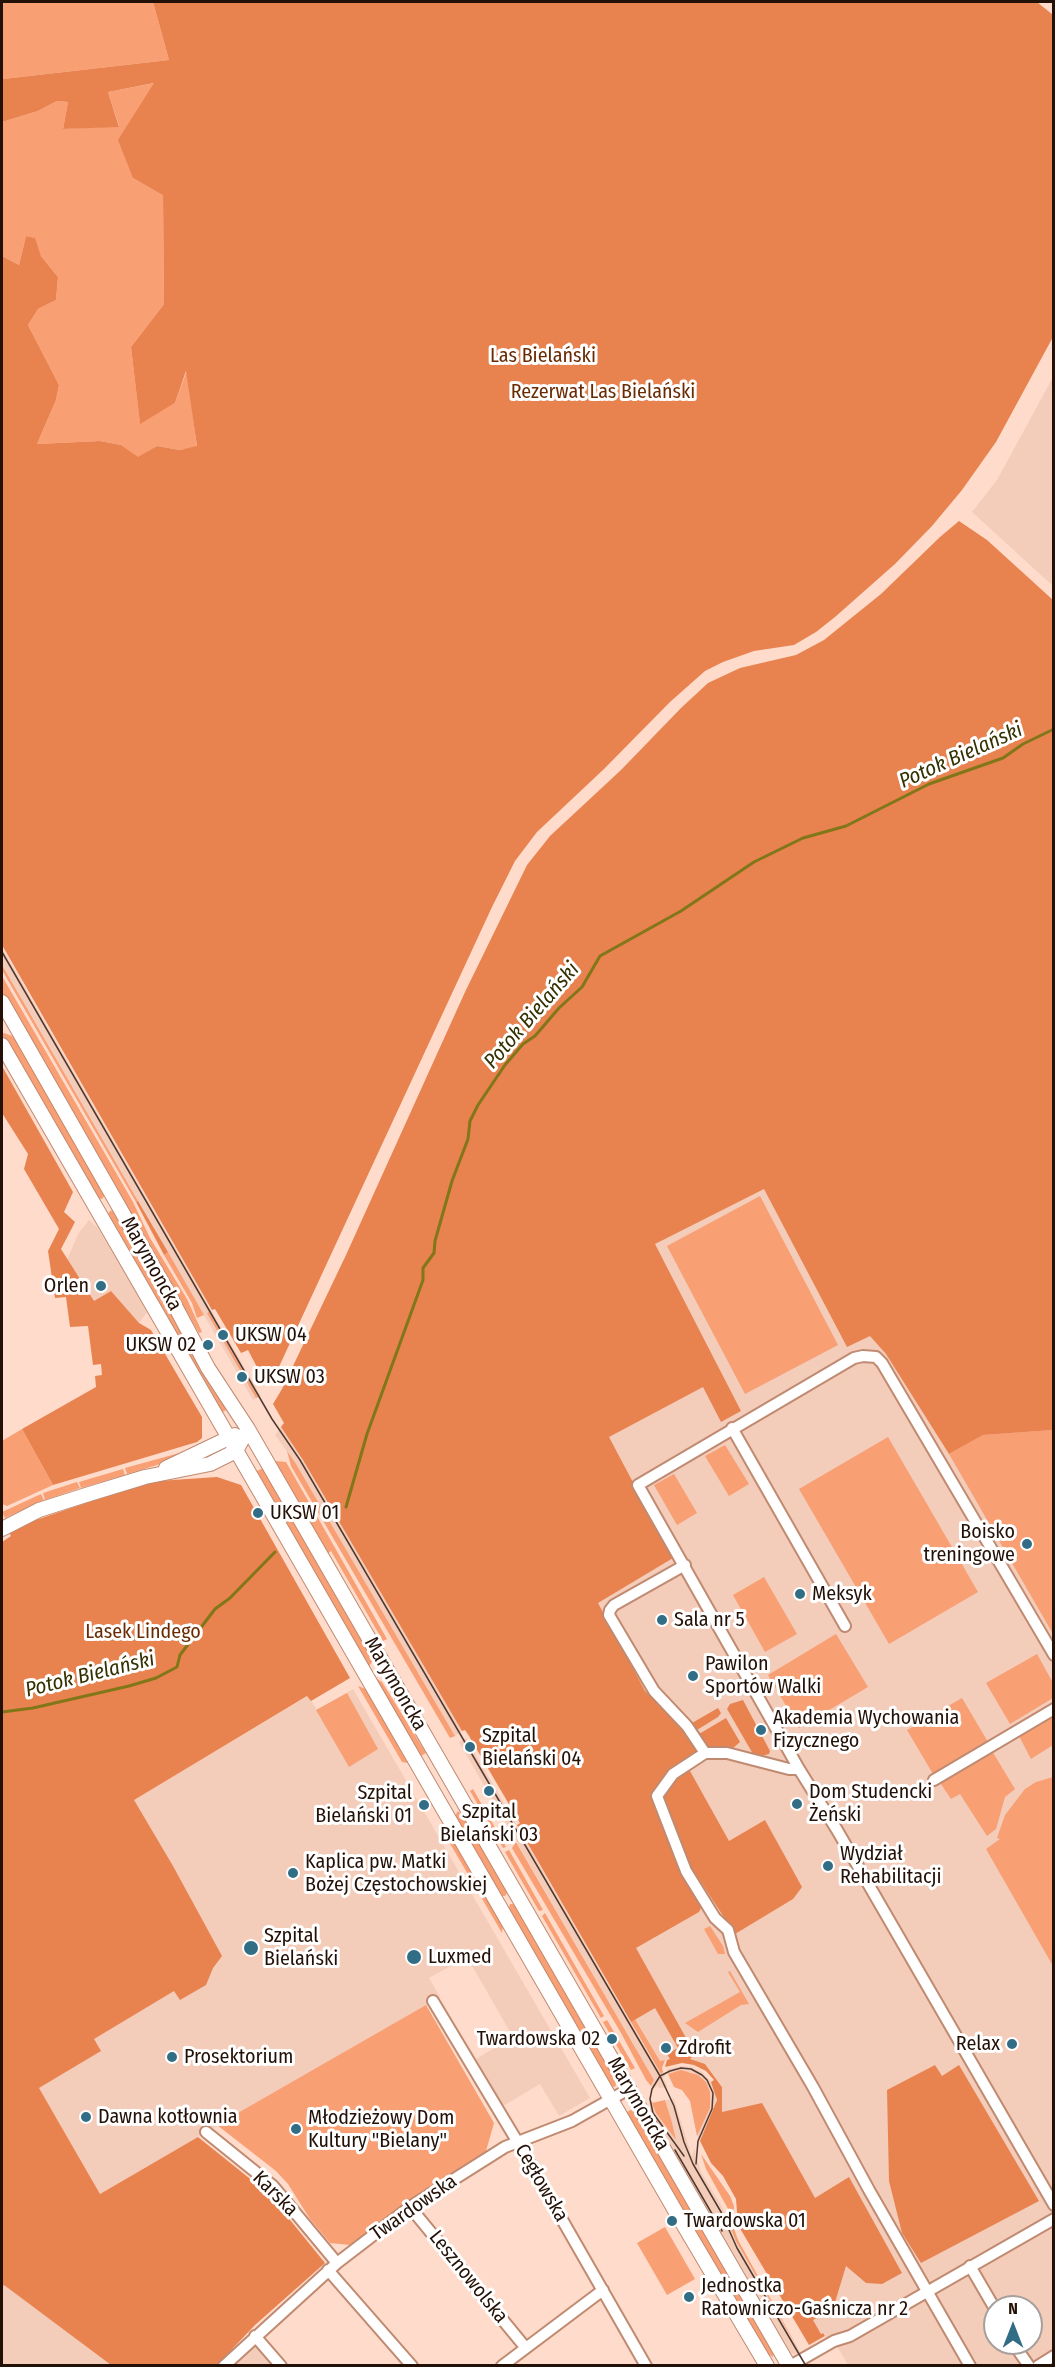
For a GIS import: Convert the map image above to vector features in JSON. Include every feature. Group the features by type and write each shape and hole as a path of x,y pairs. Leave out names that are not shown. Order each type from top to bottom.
{"main road":[{"name":"Marymoncka","path":"2,1002 7,1025 115,1199 208,1368 248,1429 789,2366"},
{"name":"Marymoncka","path":"2,1045 610,2099 767,2366"},
{"path":"97,1209 115,1199"},
{"path":"146,1477 248,1429"},
{"path":"2,1530 46,1508 146,1477 210,1464 236,1451 248,1429"},
{"path":"422,1772 437,1773 457,1790 456,1808 448,1818"},
{"path":"499,1906 517,1895"}],"street":[{"path":"1053,1655 893,1379 876,1357 854,1358 638,1485 799,1769 957,2036 1053,2205"},
{"path":"732,1428 845,1626"},
{"path":"685,1565 614,1605 609,1615 654,1691 687,1726 705,1753"},
{"path":"934,1780 1053,1709"},
{"path":"799,1769 789,1769 727,1754 705,1753 673,1774 657,1796 686,1871 715,1918 728,1930 734,1952 813,2086 970,2366"},
{"name":"Cegłowska","path":"433,2001 517,2141 646,2366"},
{"name":"Twardowska","path":"224,2366 333,2267 410,2207 517,2141 572,2121 629,2089"},
{"name":"Karska","path":"206,2132 273,2186 333,2267 412,2366"},
{"name":"Lesznowolska","path":"410,2207 525,2347"},
{"path":"789,2366 834,2341 850,2336 929,2295 970,2266 1053,2219"},
{"path":"970,2266 987,2295"},
{"path":"502,2366 603,2290"},
{"path":"255,2336 281,2366"},
{"path":"1038,2366 1053,2356"}],"shaded area":[{"path":"2,2 153,2 169,60 3,79"},
{"path":"155,83 133,178 163,194 164,304 131,347 140,423 175,403 187,370 197,447 180,450 157,446 138,458 121,445 100,441 37,444 56,400 59,385 28,325 38,309 56,300 58,277 41,256 34,238 26,236 19,265 2,256 2,122 38,111 57,101 68,102 63,129 119,126 108,92"},
{"path":"1053,377 1053,586 972,512 997,480"},
{"path":"2,948 261,1396 253,1400 2,965"},
{"path":"2,965 138,1201 136,1202 2,970"},
{"path":"2,976 133,1202 150,1238 187,1299 202,1332 199,1333 2,992"},
{"path":"2,1034 15,1037 105,1195 102,1199 96,1198"},
{"name":"Akademia Wychowania Fizycznego","path":"683,1100 1054,1376 1053,2365 848,2365 831,2336 826,2338 824,2333 821,2334 706,2142 722,2086 705,2064 670,2059 660,2061 470,1733"},
{"path":"760,1196 838,1345 745,1394 667,1246"},
{"path":"114,1210 228,1409 221,1413 107,1216 110,1211"},
{"path":"89,1220 98,1228 148,1311 139,1323 111,1291 94,1302 67,1260 78,1234"},
{"path":"168,1252 204,1315 197,1318 192,1303 164,1255"},
{"path":"209,1312 258,1397 256,1398 207,1313"},
{"path":"281,1427 300,1455 462,1731 455,1736 296,1464 275,1435"},
{"path":"22,1429 53,1485 7,1506 2,1504 2,1441"},
{"name":"Boisko treningowe","path":"1053,1430 1053,1634 949,1454 983,1435"},
{"path":"888,1437 978,1592 889,1644 799,1489"},
{"path":"725,1445 749,1484 729,1496 705,1456"},
{"path":"194,1449 157,1465 127,1474 125,1468"},
{"path":"287,1451 455,1736 450,1738 291,1466"},
{"path":"275,1461 286,1462 387,1639 383,1641 331,1551 327,1554"},
{"path":"263,1468 371,1653 373,1660 370,1665 368,1666 255,1472"},
{"path":"123,1469 125,1475 81,1488 79,1482"},
{"path":"674,1474 697,1513 677,1525 654,1485"},
{"path":"77,1482 80,1488 45,1500 43,1493"},
{"path":"41,1494 44,1500 5,1518 2,1512"},
{"path":"764,1577 797,1634 765,1652 733,1595"},
{"path":"836,1634 868,1687 799,1728 768,1675"},
{"path":"1037,1654 1053,1683 1053,1698 1010,1724 986,1683"},
{"path":"375,1678 382,1682 426,1753 419,1757"},
{"path":"358,1686 366,1689 408,1763 402,1762"},
{"name":"Szpital Bielański","path":"353,1689 590,2098 559,2116 540,2084 503,2106 476,2059 513,2037 467,1957 429,1978 440,1997 100,2194 39,2088 84,2061 133,1800 308,1696 317,1710"},
{"path":"347,1693 378,1749 349,1767 316,1710"},
{"path":"962,1698 988,1742 933,1774 907,1730"},
{"path":"1053,1717 1053,1745 1031,1759 1019,1736"},
{"path":"466,1738 660,2073 663,2072 666,2075 663,2078 668,2087 651,2086 654,2080 459,1742"},
{"path":"992,1751 1015,1789 1005,1797 996,1829 987,1836 960,1794 951,1799 939,1781"},
{"path":"1054,1777 1053,1966 986,1849 1000,1839 997,1838 1005,1815 1025,1789 1036,1782"},
{"path":"473,1789 506,1847 503,1848 470,1791"},
{"path":"458,1811 470,1825 508,1891 505,1896 500,1896 454,1817"},
{"path":"441,1828 448,1832 503,1926 502,1933"},
{"path":"516,1842 654,2080 651,2086 512,1848"},
{"path":"509,1850 543,1910 539,1911 505,1852"},
{"path":"510,1904 515,1904 617,2082 615,2087 609,2086 508,1911"},
{"path":"545,1913 604,2016 601,2018 542,1916"},
{"path":"710,1926 723,1946 725,1954 718,1954 704,1929"},
{"path":"730,1971 749,2004 741,2005 698,2032 685,2023 740,1992 728,1972"},
{"path":"426,2005 494,2123 486,2151 406,2202 350,2245 330,2243 310,2219 288,2184 276,2171 217,2125"},
{"path":"635,2019 660,2061 665,2060 661,2074 631,2022"},
{"path":"607,2020 635,2068 631,2070 603,2022"},
{"path":"681,2066 702,2072 716,2092 716,2105 700,2141 697,2136 711,2106 706,2082 691,2072 668,2074 667,2069"},
{"path":"681,2070 698,2075 706,2082 710,2092 710,2108 697,2136 690,2101 682,2090 674,2087 668,2074"},
{"path":"674,2099 692,2157 694,2148 701,2172 721,2205 735,2238 800,2352 794,2354 789,2352 652,2115 649,2102 652,2101 656,2113 667,2129 671,2119 665,2100"},
{"path":"665,2100 676,2140 656,2113 652,2103"},
{"path":"634,2108 774,2351 773,2357 765,2352 625,2113"},
{"path":"701,2154 730,2196 734,2206 733,2218 706,2169"},
{"path":"729,2224 733,2226 738,2240 800,2352 736,2241"},
{"path":"665,2227 695,2279 667,2295 637,2243"},
{"path":"4,2284 111,2365 2,2365 2,2287"},
{"path":"253,2346 260,2347 277,2366 232,2366"}],"green space":[{"name":"Las Bielański","path":"153,2 1037,2 1053,15 1053,337 996,442 962,490 932,526 895,564 835,617 794,645 754,651 705,671 670,702 537,832 515,861 492,907 271,1384 261,1367 258,1369 248,1350 241,1353 215,1309 212,1310 2,945 2,256 19,265 26,236 35,238 41,256 58,277 56,300 38,309 28,325 59,385 56,400 37,444 100,441 121,445 138,457 157,446 180,450 197,446 186,371 175,403 140,424 131,347 164,304 163,195 133,178 118,140 154,83 108,92 119,127 63,129 68,102 57,101 38,111 2,122 2,67 3,79 169,60"},
{"path":"959,521 987,540 1053,600 1053,1430 983,1435 949,1454 886,1354 870,1336 847,1347 764,1189 655,1244 741,1411 721,1422 703,1387 609,1437 673,1558 598,1603 645,1691 671,1715 697,1752 666,1777 653,1793 654,1807 682,1870 701,1903 701,1908 699,1912 636,1948 695,2054 690,2059 705,2064 722,2087 722,2112 762,2103 815,2198 849,2177 902,2273 882,2284 866,2283 846,2266 833,2309 813,2320 821,2334 825,2336 809,2345 738,2225 736,2199 723,2176 711,2163 700,2141 717,2100 711,2082 714,2080 706,2071 694,2065 682,2063 665,2067 667,2060 670,2059 667,2054 678,2048 655,2008 631,2022 517,1825 520,1823 469,1736 465,1730 462,1731 303,1460 281,1427 284,1423 273,1404 346,1255 465,992 527,865 550,836 621,770 708,683 740,668 796,655 824,640 881,594"},
{"path":"2,1066 73,1192 64,1212 75,1222 61,1249 94,1301 111,1291 139,1323 151,1330 202,1417 202,1438 197,1442 53,1485 22,1429 96,1387 95,1376 102,1375 101,1364 93,1365 88,1326 70,1327 66,1297 55,1298 48,1251 59,1229 24,1169 28,1154 2,1113"},
{"path":"138,1201 168,1252 164,1255 136,1202"},
{"name":"Lasek Lindego","path":"217,1477 241,1485 350,1678 311,1701 307,1696 134,1800 222,1956 213,1968 206,1985 180,2000 174,1991 94,2039 101,2051 39,2088 100,2194 198,2137 269,2194 325,2263 255,2325 217,2365 111,2365 4,2285 2,2287 2,1542 11,1536 9,1533 33,1521 121,1491 158,1481"},
{"path":"743,1700 770,1751 769,1754 761,1756 753,1754 727,1709 730,1704"},
{"path":"718,1708 721,1713 718,1717 697,1730 692,1723"},
{"path":"726,1718 740,1742 732,1749 711,1750 699,1734"},
{"path":"690,1771 729,1841 765,1820 802,1887 793,1899 735,1934 689,1864 663,1796 669,1786 681,1775"},
{"path":"935,2065 942,2076 959,2065 1039,2201 921,2263 902,2233 889,2181 887,2090"}],"waterway":[{"name":"Potok Bielański","path":"346,1507 367,1434 423,1280 423,1268 434,1253 435,1241 452,1181 468,1139 470,1121 505,1065 523,1044 535,1036 559,1008 582,987 600,956 681,911 754,862 803,838 846,826 929,784 1003,758 1023,744 1054,729"},
{"name":"Potok Bielański","path":"2,1712 33,1708 129,1686 156,1678 177,1667 180,1655 215,1609 230,1598 275,1552"}],"tram line":[{"path":"2,952 272,1419 300,1460 660,2076 674,2106 693,2164 721,2212 737,2248 806,2366"},
{"path":"684,2156 653,2113 650,2099 652,2089 660,2076 681,2068 691,2069 702,2075 713,2093 712,2109 698,2141 696,2164"},
{"path":"675,2150 722,2231"}],"place":[{"name":"Orlen","path":"101,1286"},
{"name":"UKSW 04","path":"223,1335"},
{"name":"UKSW 02","path":"208,1345"},
{"name":"UKSW 03","path":"242,1377"},
{"name":"UKSW 01","path":"258,1513"},
{"name":"Boisko treningowe","path":"1027,1544"},
{"name":"Meksyk","path":"800,1594"},
{"name":"Sala nr 5","path":"662,1620"},
{"name":"Pawilon Sportów Walki","path":"693,1676"},
{"name":"Akademia Wychowania Fizycznego","path":"761,1730"},
{"name":"Szpital Bielański 04","path":"470,1747"},
{"name":"Szpital Bielański 03","path":"489,1791"},
{"name":"Dom Studencki Żeński","path":"797,1804"},
{"name":"Szpital Bielański 01","path":"424,1805"},
{"name":"Wydział Rehabilitacji","path":"828,1866"},
{"name":"Kaplica pw. Matki Bożej Częstochowskiej","path":"293,1873"},
{"name":"Szpital Bielański","path":"251,1948"},
{"name":"Luxmed","path":"414,1957"},
{"name":"Twardowska 02","path":"612,2039"},
{"name":"Relax","path":"1012,2044"},
{"name":"Zdrofit","path":"666,2048"},
{"name":"Prosektorium","path":"172,2057"},
{"name":"Dawna kotłownia","path":"86,2117"},
{"name":"Młodzieżowy Dom Kultury \"Bielany\"","path":"296,2129"},
{"name":"Twardowska 01","path":"672,2221"},
{"name":"Jednostka Ratowniczo-Gaśnicza nr 2","path":"689,2297"}],"park label":[{"name":"Rezerwat Las Bielański","path":"603,392"}]}
